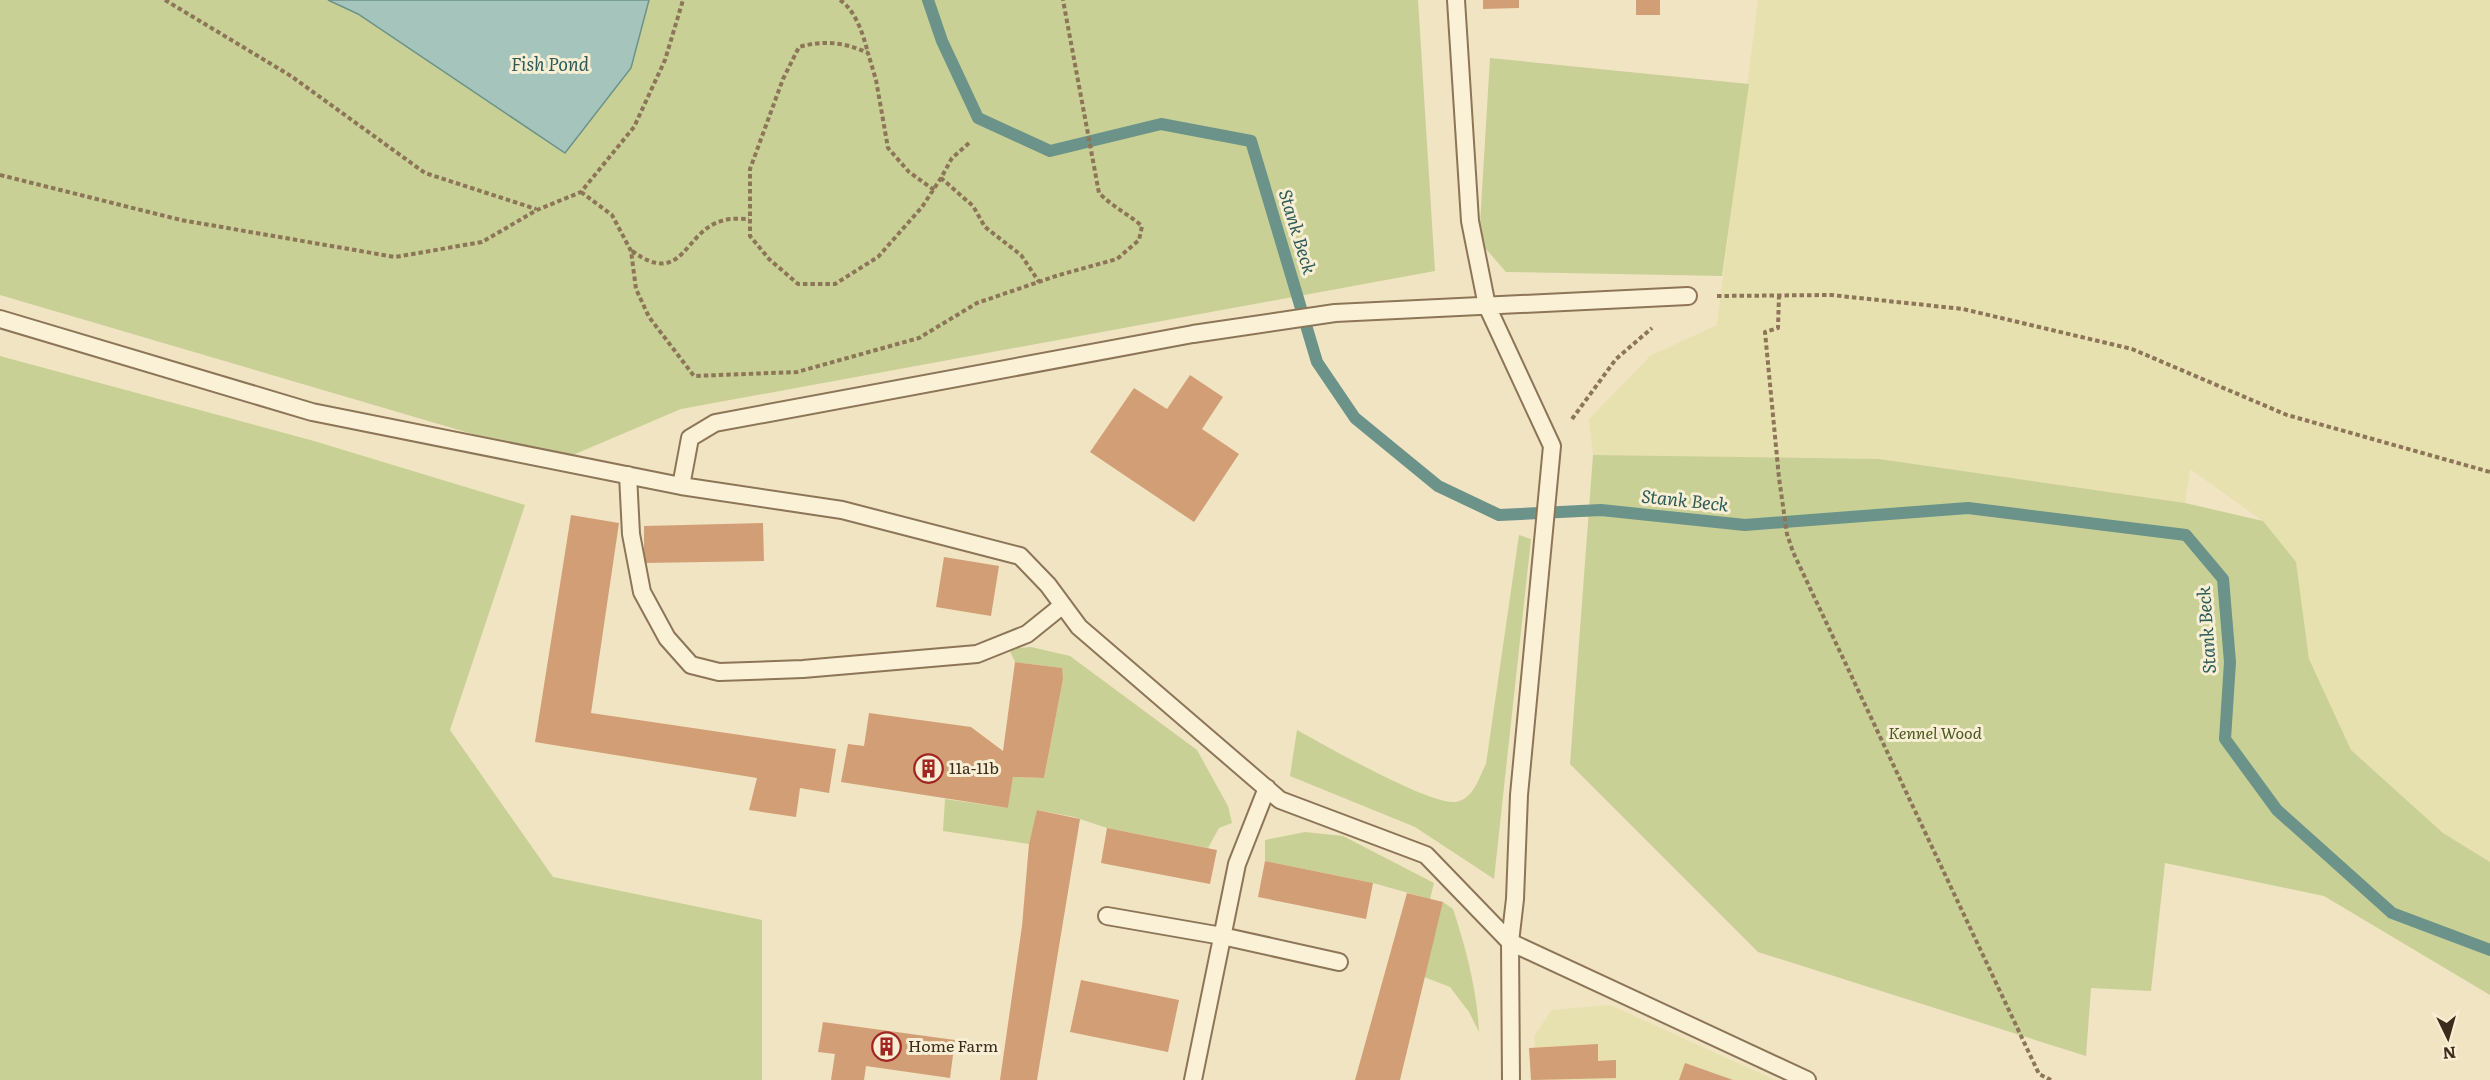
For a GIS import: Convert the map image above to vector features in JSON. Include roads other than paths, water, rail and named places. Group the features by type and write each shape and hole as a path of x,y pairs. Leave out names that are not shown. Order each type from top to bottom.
{"lane":[{"path":"1456,0 1470,221 1486,306 1552,446 1519,795 1515,899 1510,942 1511,1080"},
{"path":"681,486 690,438 715,423 1335,313 1404,307 1486,306 1688,296"},
{"path":"0,319 312,412 681,486 842,510 1020,556 1048,585 1079,627 1280,800 1426,855 1510,942 1808,1080"},
{"path":"628,475 631,534 642,592 667,638 691,665 719,672 792,669 977,654 1028,634 1063,605"},
{"path":"1193,1080 1237,864 1267,788"},
{"path":"1107,916 1222,936 1339,962"}],"water":[{"name":"Fish Pond","path":"328,0 649,0 631,68 565,153 358,14"}],"waterway":[{"name":"Stank Beck","path":"928,0 942,41 978,118 1050,151 1161,124 1251,141 1317,362 1355,418 1438,486 1499,515 1601,510 1745,525 1968,508 2186,535 2223,579 2230,662 2225,739 2277,810 2392,913 2490,950"}],"place":[{"name":"11a-11b","path":"928,768"},
{"name":"Home Farm","path":"887,1046"}],"park label":[{"name":"Kennel Wood","path":"1935,733"}]}
